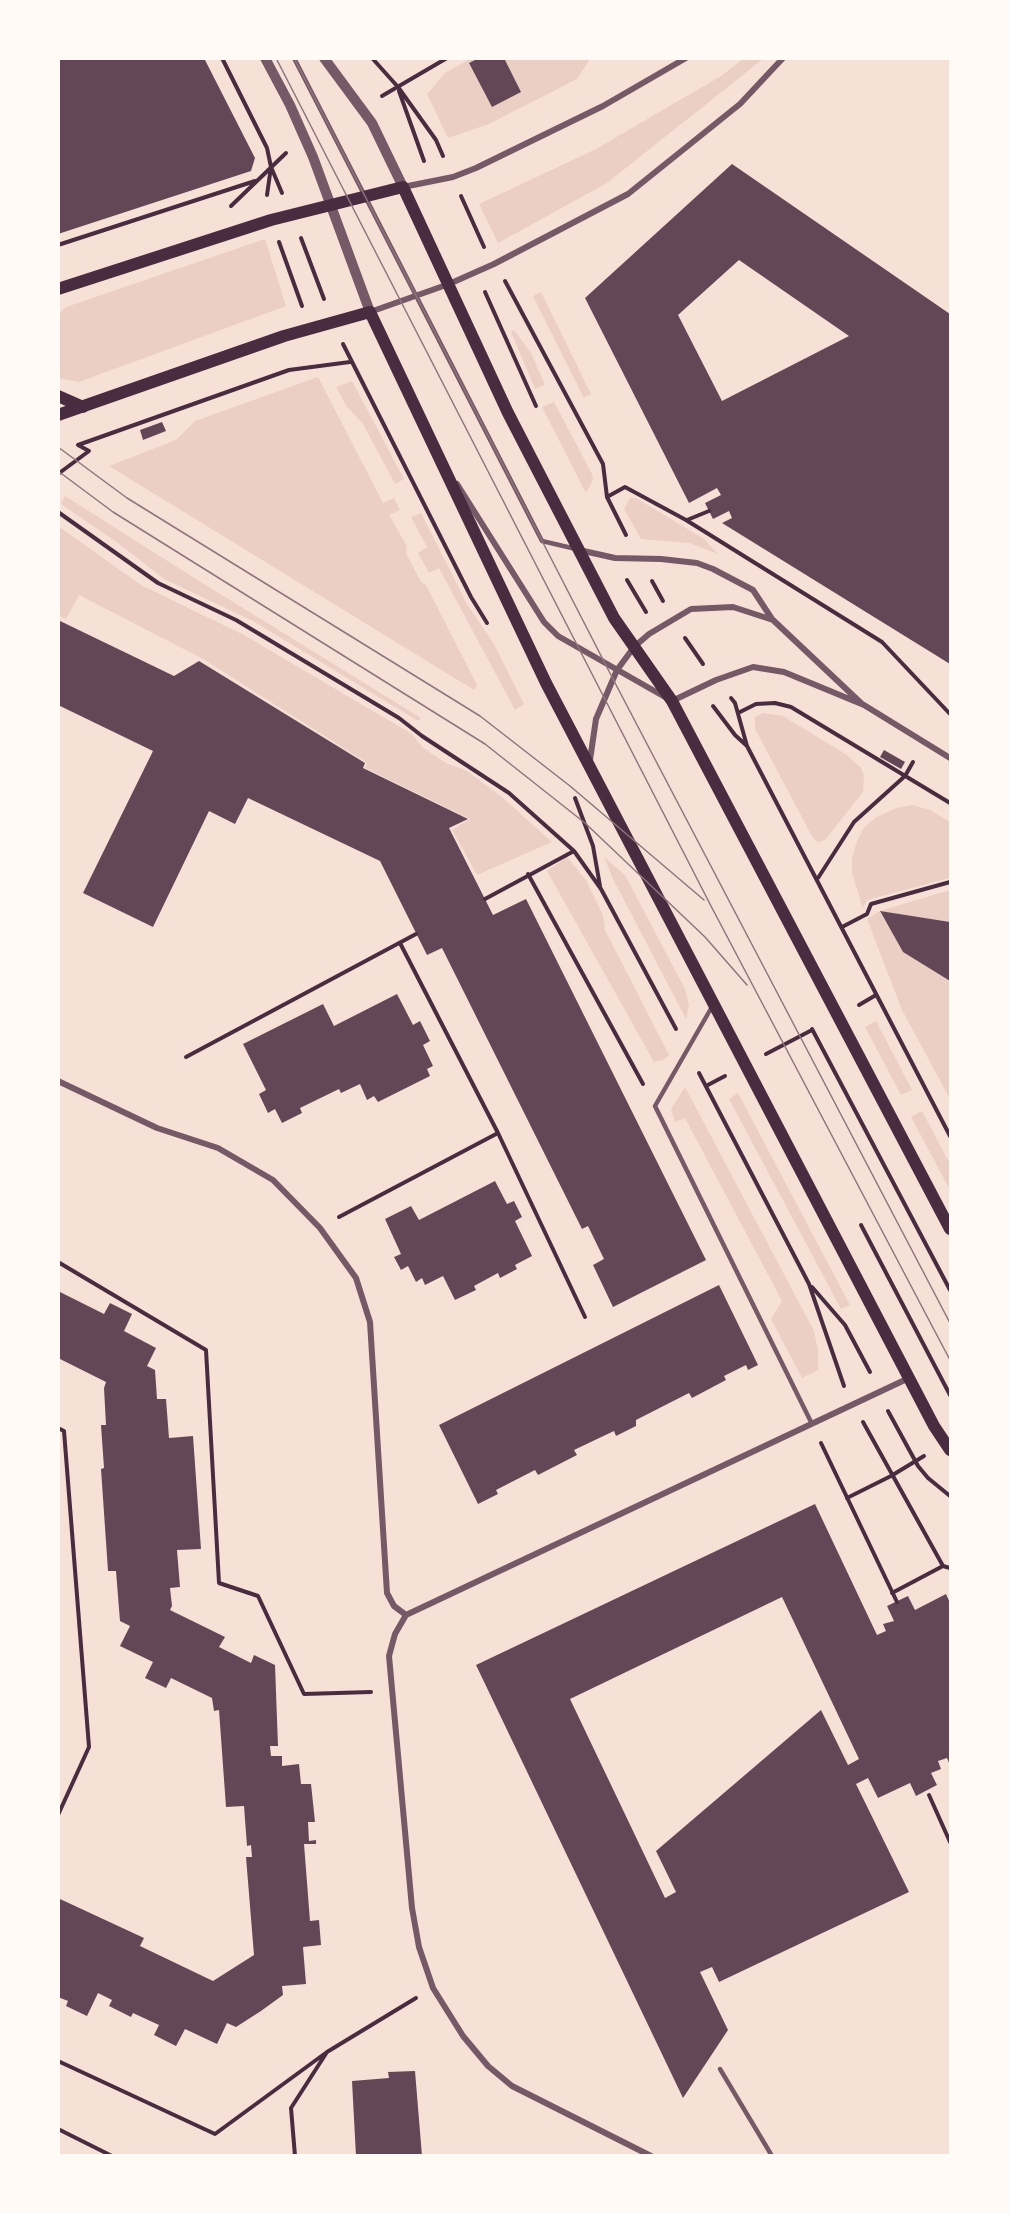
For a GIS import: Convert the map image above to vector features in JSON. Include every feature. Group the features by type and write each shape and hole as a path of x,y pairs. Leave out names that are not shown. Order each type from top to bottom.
{"main road":[{"path":"58,289 271,220 403,187 508,413 614,618 672,701 951,1229"},
{"path":"58,415 284,336 370,312 546,683 934,1426 951,1450"},
{"path":"58,396 83,407"}],"street":[{"path":"265,58 290,105 332,205 370,312 449,284 536,244 628,194 740,104 783,58"},
{"path":"324,58 372,123 403,187 453,177 487,163 603,106 686,58"},
{"path":"441,458 544,622 558,636 672,701 716,680 753,667 784,672 864,705 951,758"},
{"path":"579,550 615,558 661,559 697,563 713,568 753,590 773,620 864,705"},
{"path":"589,764 596,719 617,670 634,647 673,618 691,609 733,607 773,620"},
{"path":"58,1081 157,1128 218,1148 273,1180 320,1228 356,1278 370,1322 387,1593 394,1606 405,1614"},
{"path":"651,2156 512,2086 488,2066 463,2036 433,1988 419,1947 412,1908 389,1656 395,1634 405,1614 909,1378"}],"lane":[{"path":"294,58 362,196 417,295 543,541 579,550"},
{"path":"714,1004 655,1106 812,1424"},
{"path":"720,2069 772,2156"}],"path":[{"path":"222,58 267,148 271,167 280,189"},
{"path":"372,58 398,87 436,140"},
{"path":"380,97 447,58"},
{"path":"398,87 432,181"},
{"path":"232,204 291,148"},
{"path":"266,202 271,167"},
{"path":"58,245 259,180"},
{"path":"467,209 485,248"},
{"path":"297,229 320,289"},
{"path":"277,236 300,299"},
{"path":"475,272 499,318 536,408"},
{"path":"506,282 603,464 608,497 628,538"},
{"path":"58,474 89,451 78,445 289,370 351,362 471,597 493,633"},
{"path":"167,408 169,414"},
{"path":"608,497 625,486 784,580 882,642 951,714"},
{"path":"686,520 709,511"},
{"path":"58,512 158,583 236,620 399,718 422,736 509,793 574,850 601,889 809,1284 840,1378 891,1476 943,1566"},
{"path":"650,578 663,601"},
{"path":"779,588 784,580"},
{"path":"685,639 696,656"},
{"path":"735,703 747,746 951,1136"},
{"path":"738,713 756,704 775,703 792,707 951,803"},
{"path":"724,718 735,735 747,746"},
{"path":"818,878 854,822 905,776 913,762"},
{"path":"593,846 601,889"},
{"path":"485,899 574,850"},
{"path":"528,874 655,1106"},
{"path":"842,927 867,914 871,904 951,882"},
{"path":"186,1057 416,934"},
{"path":"400,943 498,1134 585,1317"},
{"path":"853,1008 876,995"},
{"path":"813,1029 951,1290"},
{"path":"776,1049 805,1033"},
{"path":"770,1052 775,1062"},
{"path":"706,1086 730,1073"},
{"path":"320,1228 498,1134"},
{"path":"855,1215 951,1395"},
{"path":"58,1262 206,1350 219,1583 258,1596 304,1694 392,1691"},
{"path":"809,1284 845,1325 915,1462 928,1478 951,1496"},
{"path":"58,1428 64,1431 89,1747 58,1815"},
{"path":"823,1446 897,1602"},
{"path":"847,1498 891,1476 931,1452"},
{"path":"892,1593 943,1566 951,1568"},
{"path":"929,1795 951,1842"},
{"path":"58,2061 215,2134 327,2052 433,1988"},
{"path":"295,2156 291,2108 327,2052"},
{"path":"58,2129 112,2156"}],"shaded area":[{"path":"470,59 590,59 577,79 489,124 448,138 427,94 445,73"},
{"path":"743,59 763,59 607,183 498,243 479,204 596,149 721,76"},
{"path":"265,239 286,306 79,382 59,378 59,314 66,307"},
{"path":"541,292 591,394 584,398 533,296"},
{"path":"514,330 531,353 545,385 535,389 511,332"},
{"path":"318,377 383,503 394,498 400,510 389,515 407,546 406,553 421,582 426,585 477,685 474,690 109,466 176,440 195,421"},
{"path":"352,381 404,479 395,484 363,424 347,407 336,387"},
{"path":"554,402 592,474 593,480 586,493 542,407"},
{"path":"65,496 421,718 418,721 253,621 164,579 118,543 61,504"},
{"path":"630,498 636,498 704,539 718,554 689,543 641,539 624,509"},
{"path":"421,513 467,604 494,644 524,704 515,710 439,568 429,573 418,553 427,547 411,517"},
{"path":"58,526 141,585 244,635 412,734 423,748 446,763 467,771 502,797 552,842 477,875 452,830 470,819 365,768 367,763 203,659 79,595 66,619 59,616"},
{"path":"763,713 783,716 847,755 861,768 864,776 863,792 825,840 818,842 813,838 755,729 755,717"},
{"path":"912,805 930,810 950,822 950,878 867,900 863,908 852,873 852,858 857,841 864,828 875,818 896,808"},
{"path":"567,857 586,880 603,915 605,930 668,1053 669,1056 663,1060 654,1062 547,871"},
{"path":"604,857 625,875 685,989 689,1005 686,1019 613,879"},
{"path":"950,890 950,922 880,912 903,952 950,981 950,1099 902,1010 867,919 880,911"},
{"path":"876,1021 912,1090 901,1095 865,1027"},
{"path":"685,1087 814,1331 818,1350 818,1370 802,1378 771,1319 782,1301 685,1118 675,1122 671,1109"},
{"path":"738,1093 850,1305 841,1309 729,1099"},
{"path":"922,1111 950,1164 950,1190 911,1117"}],"building":[{"path":"58,58 204,58 255,158 251,171 58,234"},
{"path":"479,58 504,58 521,92 492,107 469,63"},
{"path":"732,164 950,314 950,664 722,523 732,518 729,511 713,519 705,503 721,495 717,488 689,503 585,298","holes":["739,260 849,336 722,401 678,315"]},
{"path":"162,422 166,431 143,440 140,430"},
{"path":"58,620 174,676 199,661 365,763 363,768 468,819 449,828 493,915 526,899 706,1260 613,1307 593,1265 604,1259 588,1226 582,1229 442,948 427,955 380,861 248,798 235,824 209,811 153,927 83,893 153,751 58,705"},
{"path":"884,750 905,762 901,769 880,757"},
{"path":"880,911 950,922 950,981 903,952"},
{"path":"397,994 413,1025 420,1021 430,1041 423,1045 433,1066 427,1069 430,1076 378,1102 374,1096 367,1100 360,1084 341,1093 339,1089 300,1108 302,1113 282,1123 275,1109 268,1113 259,1094 266,1090 243,1044 323,1004 334,1026"},
{"path":"495,1181 507,1204 514,1201 522,1217 515,1221 532,1256 515,1265 517,1269 500,1278 498,1273 474,1286 476,1290 455,1300 443,1276 425,1285 422,1278 416,1282 408,1266 401,1270 394,1257 401,1254 385,1219 411,1206 419,1220"},
{"path":"719,1285 758,1365 748,1370 746,1365 724,1376 726,1380 692,1398 689,1393 636,1420 636,1426 616,1436 614,1431 574,1450 577,1455 538,1475 535,1470 496,1490 498,1494 478,1504 439,1425"},
{"path":"58,1291 104,1314 110,1303 132,1314 124,1331 156,1348 147,1366 155,1370 157,1399 166,1399 169,1438 193,1436 201,1549 177,1550 180,1587 170,1588 172,1606 170,1610 225,1637 219,1647 251,1663 254,1655 275,1665 278,1746 270,1746 271,1756 282,1756 282,1766 299,1764 301,1784 311,1784 315,1822 308,1822 309,1841 316,1840 316,1844 304,1844 310,1921 319,1920 321,1945 303,1947 306,1984 282,1986 283,1995 261,2011 236,2027 227,2023 217,2044 185,2029 176,2046 154,2035 159,2025 133,2013 131,2017 109,2006 112,2000 98,1993 87,2016 66,2006 68,2001 58,1997 60,1899 144,1938 140,1946 213,1981 254,1955 246,1857 252,1857 251,1845 247,1846 244,1806 226,1807 219,1710 214,1711 212,1698 171,1678 166,1688 145,1678 153,1662 120,1646 130,1626 120,1621 116,1571 108,1571 101,1469 104,1468 101,1425 106,1425 104,1388 106,1382 58,1358"},
{"path":"815,1504 877,1635 886,1631 883,1624 894,1621 887,1606 908,1596 915,1610 946,1594 950,1603 950,1765 947,1758 938,1761 941,1769 931,1773 937,1785 916,1796 910,1783 878,1798 868,1778 856,1784 909,1892 719,1982 712,1967 700,1972 728,2030 683,2098 476,1665","holes":["782,1597 859,1759 848,1765 821,1710 656,1851 676,1892 665,1898 570,1699"]},
{"path":"415,2071 422,2156 356,2156 352,2081 389,2078 388,2072"}],"tram line":[{"path":"276,58 711,906 950,1360"},
{"path":"294,58 613,679 950,1323"},
{"path":"58,447 127,498 480,716 570,786 704,900"},
{"path":"58,471 113,512 485,744 585,823 705,937 747,985"}]}
